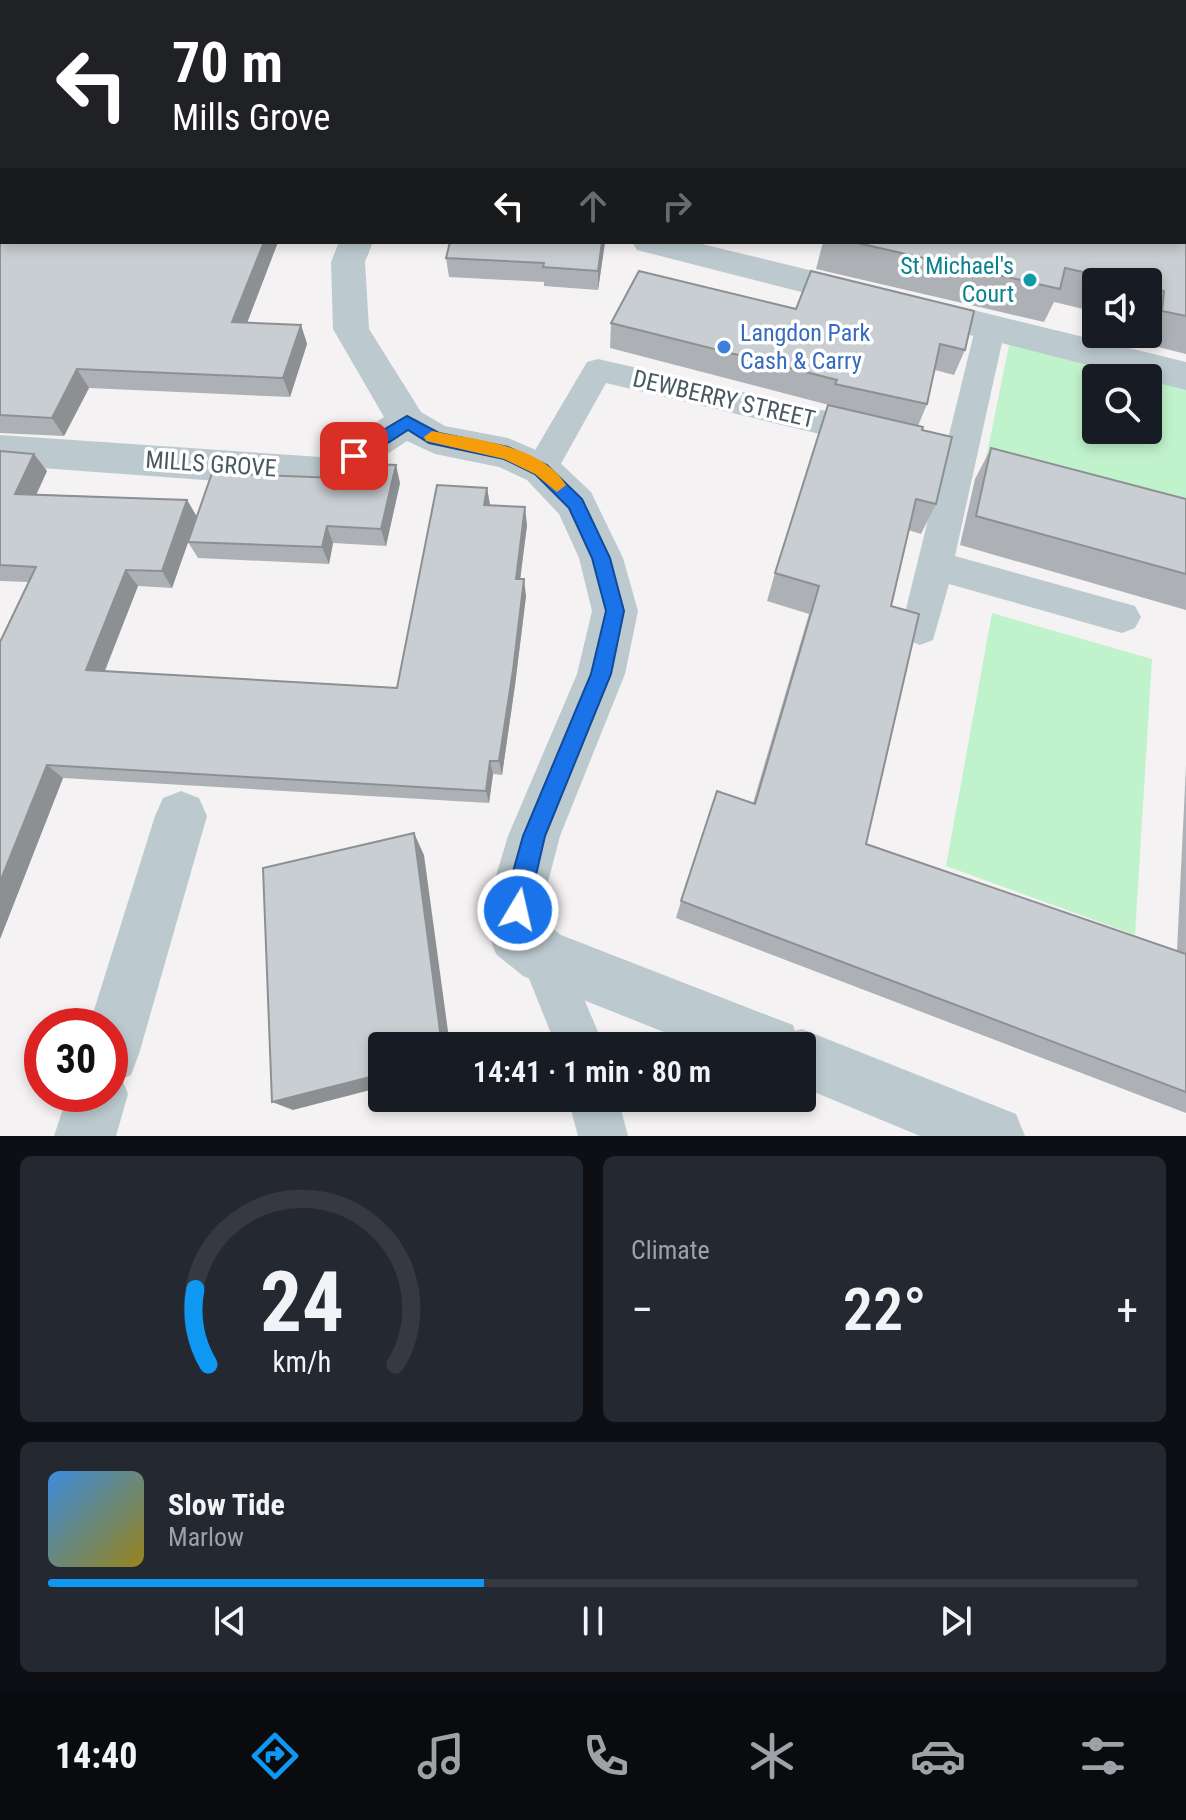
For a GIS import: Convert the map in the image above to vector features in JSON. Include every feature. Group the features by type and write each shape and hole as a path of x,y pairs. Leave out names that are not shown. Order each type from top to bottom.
{"street":[{"path":"355,244 348,262 351,329 407,422 435,439 508,453 541,469 576,504 601,558 615,611 601,674 534,836 520,886 516,934 543,956 736,1032"},
{"path":"657,244 1186,376"},
{"name":"MILLS GROVE","path":"0,450 327,473 407,422"},
{"path":"124,1008 181,816"},
{"path":"816,1064 994,1136"},
{"path":"85,1136 92,1112"}],"lane":[{"path":"920,629 990,329"},
{"name":"DEWBERRY STREET","path":"541,469 598,370 961,455"},
{"path":"935,565 1122,617"},
{"path":"543,956 574,1032"},
{"path":"597,1112 603,1136"}],"green space":[{"path":"1009,345 1087,364 1082,364 1082,444 1162,444 1162,382 1186,388 1186,518 985,463"},
{"path":"992,613 1152,659 1135,935 946,866"}],"building":[{"path":"0,244 263,244 232,322 301,325 283,378 77,369 52,418 0,415"},
{"path":"450,244 602,244 598,271 543,267 544,263 446,258"},
{"path":"862,244 1186,244 1186,316 1162,311 1162,268 1082,268 1082,272 1065,268 1060,289"},
{"path":"639,271 796,309 811,271 974,311 965,350 940,344 927,404 835,384 837,380 611,323"},
{"path":"828,405 923,427 922,430 952,437 936,504 916,499 891,606 919,614 866,844 1186,954 1186,1092 681,901 717,791 755,804 819,586 775,573"},
{"path":"991,448 1186,499 1186,574 976,516"},
{"path":"0,451 34,454 15,494 187,500 162,571 126,570 86,670 397,688 437,485 487,488 484,505 525,507 516,579 524,579 513,670 499,761 490,761 486,791 47,765 0,882 0,642 36,567 0,565"},
{"path":"346,463 396,465 381,529 327,526 322,547 188,542 212,473 336,478 339,468"},
{"path":"414,833 440,1032 368,1032 368,1078 272,1102 263,868"}],"slow traffic":[{"path":"432,437 508,453 541,469 557,485"}],"place":[{"name":"St Michael's Court","path":"1030,280"},
{"name":"Langdon Park Cash & Carry","path":"724,347"}],"route":[{"path":"354,456 407,422 435,439 508,453 541,469 576,504 601,558 615,611 601,674 534,836 520,886 518,910"}]}
